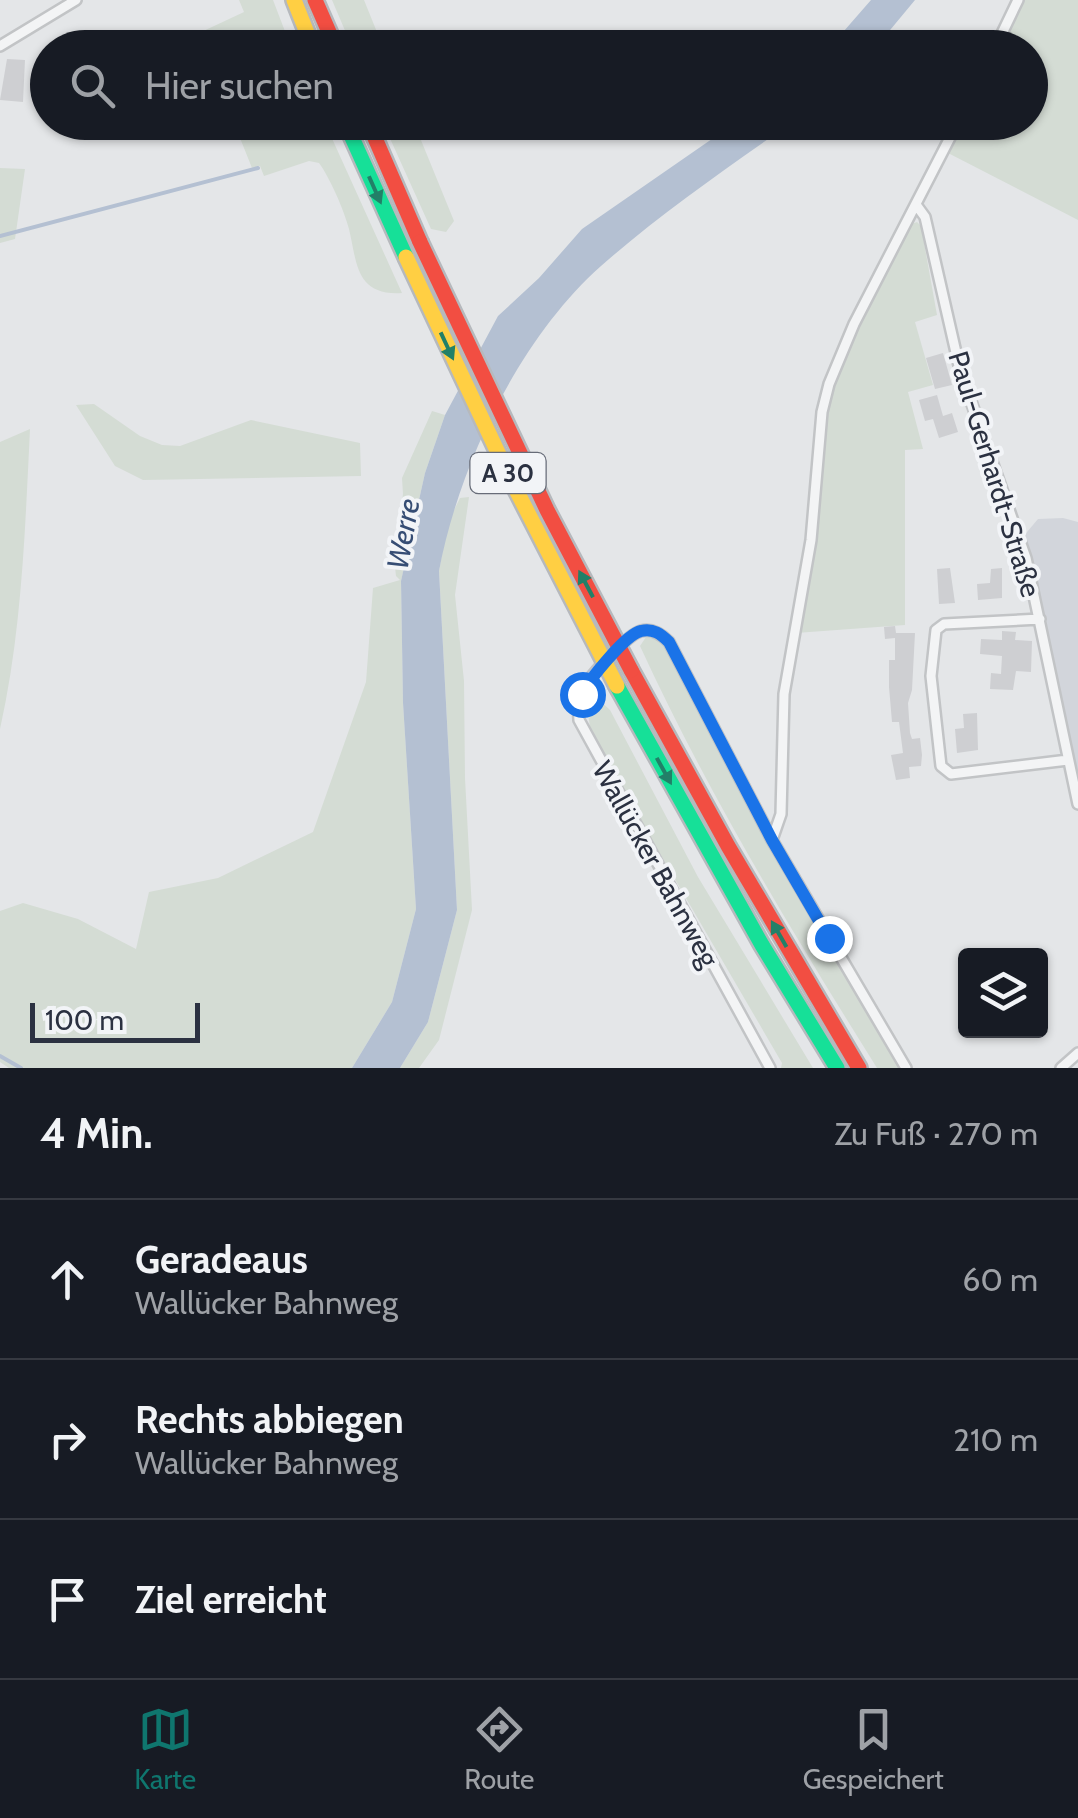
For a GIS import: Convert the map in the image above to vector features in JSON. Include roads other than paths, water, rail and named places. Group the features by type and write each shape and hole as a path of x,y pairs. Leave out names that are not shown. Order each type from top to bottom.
{"highway":[{"path":"294,0 306,30"},
{"path":"315,0 328,30"},
{"name":"A 30","path":"354,140 508,474 617,686 762,945 837,1068"},
{"name":"A 30","path":"376,140 538,492 728,846 859,1068"}],"street":[{"path":"0,46 76,0"},
{"path":"1004,30 1018,0"},
{"path":"772,840 781,814 784,694 810,540 825,398 838,356 949,140"},
{"name":"Paul-Gerhardt-Straße","path":"917,206 925,217 960,370 1026,558 1078,804"},
{"path":"1040,620 944,624 936,630 930,676 941,766 952,774 1068,760"},
{"name":"Wallücker Bahnweg","path":"770,1068 579,720 578,708 587,682 633,634 652,630 669,642 772,840 906,1068"},
{"path":"1061,1068 1078,1052"}],"water":[{"path":"871,0 915,0 890,30 845,30"},
{"path":"710,140 767,140 647,228 571,296 519,367 477,447 448,530 439,571 457,910 428,1022 400,1068 352,1068 392,1002 416,909 403,703 401,581 425,473 445,415 498,316 539,278 582,229"}],"waterway":[{"path":"0,236 258,168"},
{"path":"0,1056 21,1068"}],"water label":[{"name":"Werre","path":"403,534"}]}
